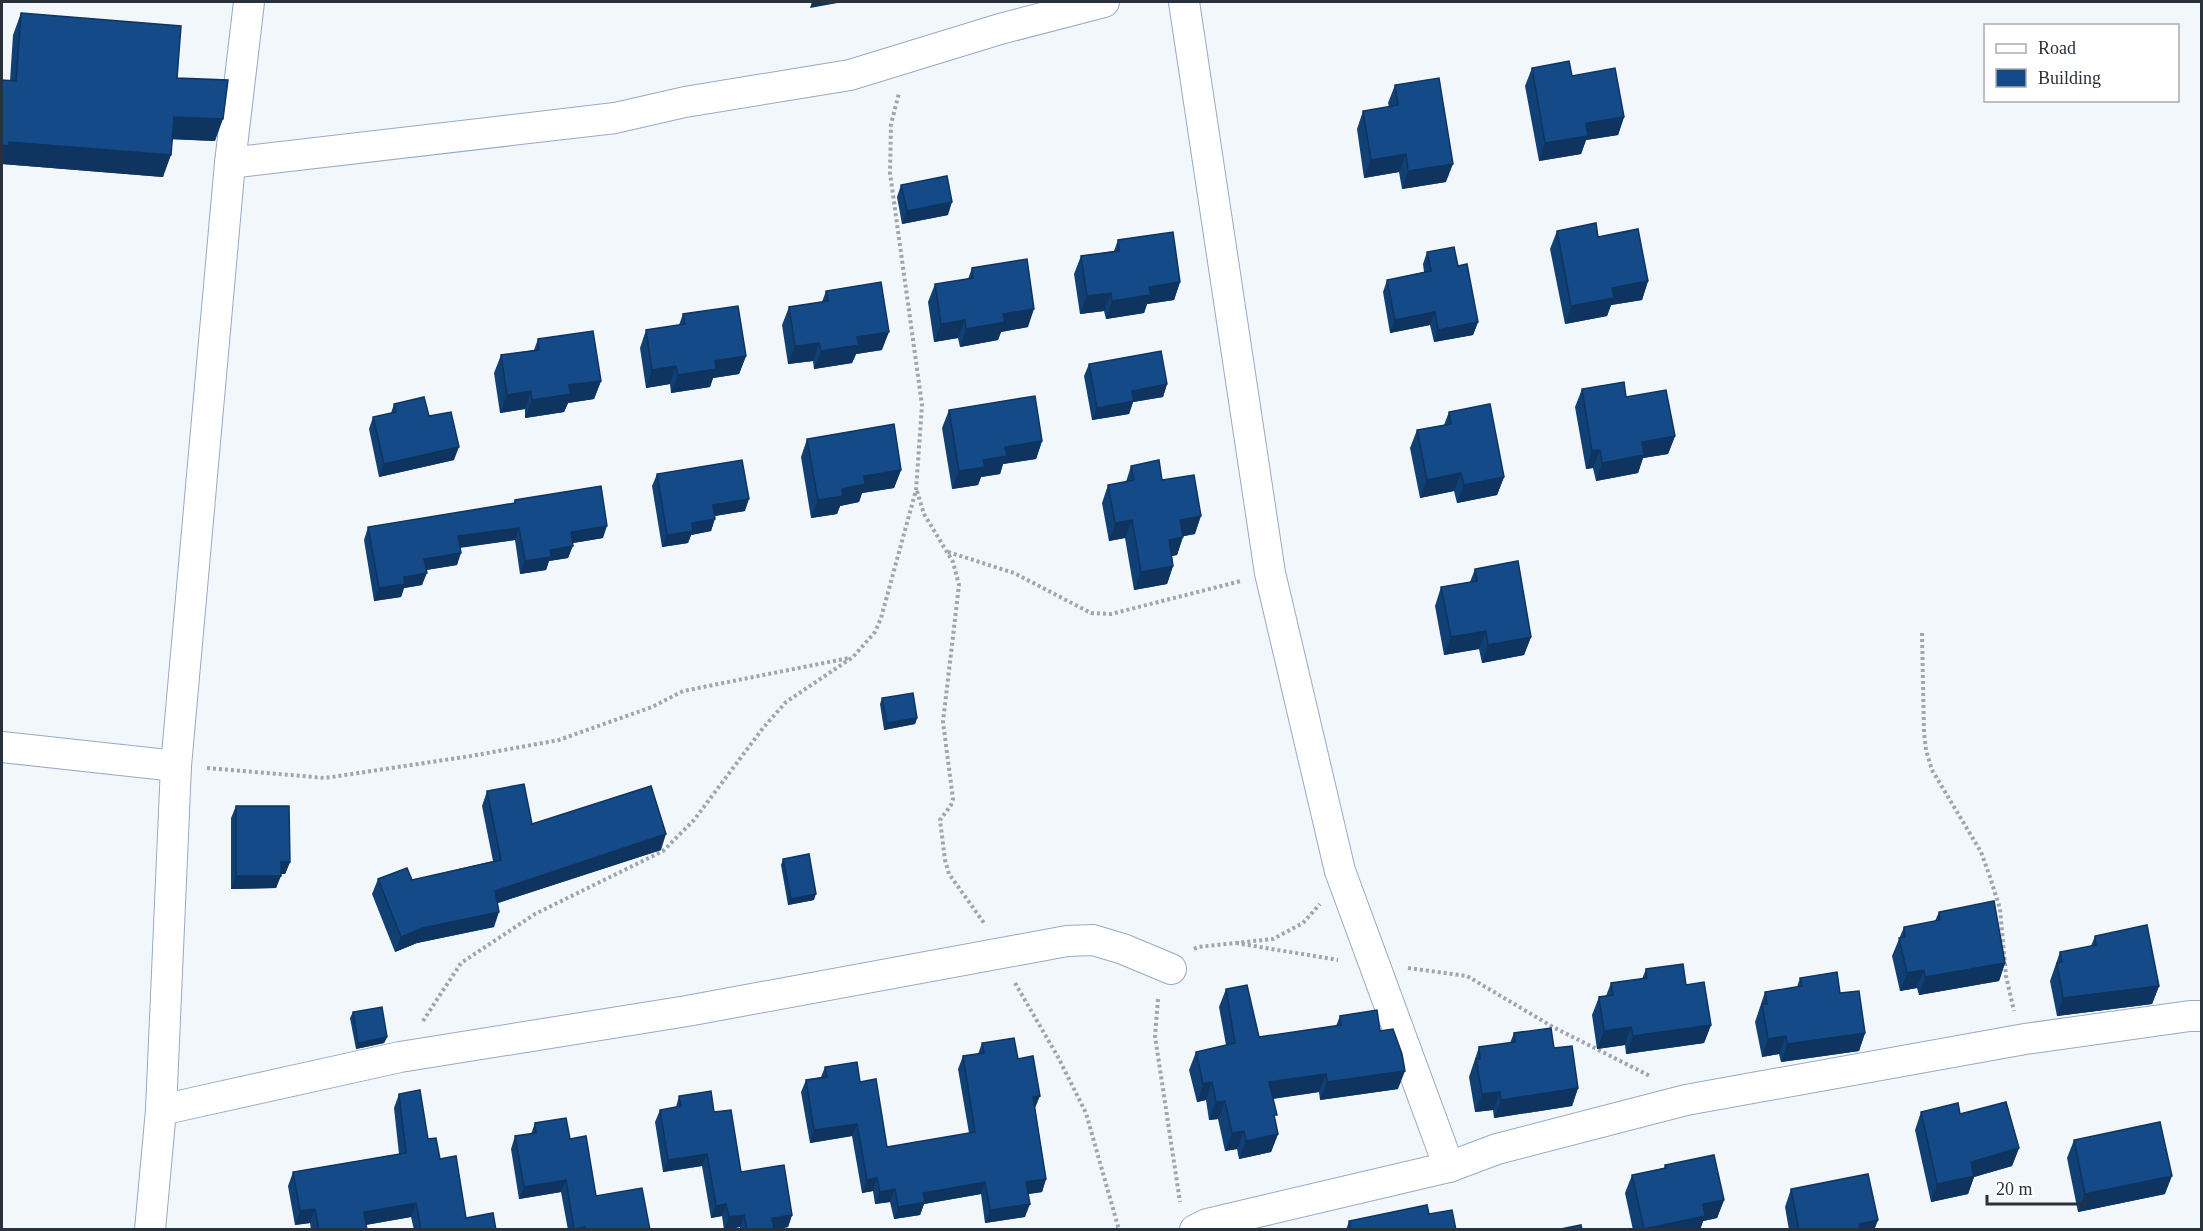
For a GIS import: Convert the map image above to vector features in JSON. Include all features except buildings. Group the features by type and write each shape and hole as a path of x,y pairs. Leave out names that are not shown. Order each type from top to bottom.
{"street":[{"path":"150,1230 161,1110 176,766 230,163 249,2"},
{"path":"230,163 615,118 685,102 850,75 925,53 998,15 1104,2"},
{"path":"1184,2 1270,573 1340,871 1449,1167"},
{"path":"2,747 176,766"},
{"path":"161,1110 400,1057 687,1011 1067,941 1093,940 1123,949 1170,969"},
{"path":"1188,1218 1207,1224 1449,1167 1497,1149 1686,1100 2025,1039 2202,1016"}],"path":[{"path":"400,1057 461,963 535,914 663,851 694,820 763,728 786,702 853,657 875,632 881,618 916,490 922,405 890,173 891,124 897,97 925,53"},
{"path":"916,490 924,514 953,562 959,585 943,722 953,799 951,806 943,815 940,826 948,874 985,925 998,954 1058,1057 1086,1113 1119,1230"},
{"path":"948,552 1014,573 1091,613 1101,615 1270,573"},
{"path":"1922,633 1926,750 1932,770 1981,852 1990,877 2000,909 2008,991 2025,1039"},
{"path":"176,766 325,778 421,764 559,741 652,707 683,692 853,657"},
{"path":"1188,1218 1155,1036 1158,989 1177,959 1198,947 1273,939 1303,923 1324,899 1340,871"},
{"path":"1236,943 1345,961 1467,976 1553,1027 1643,1072 1686,1100"}]}
